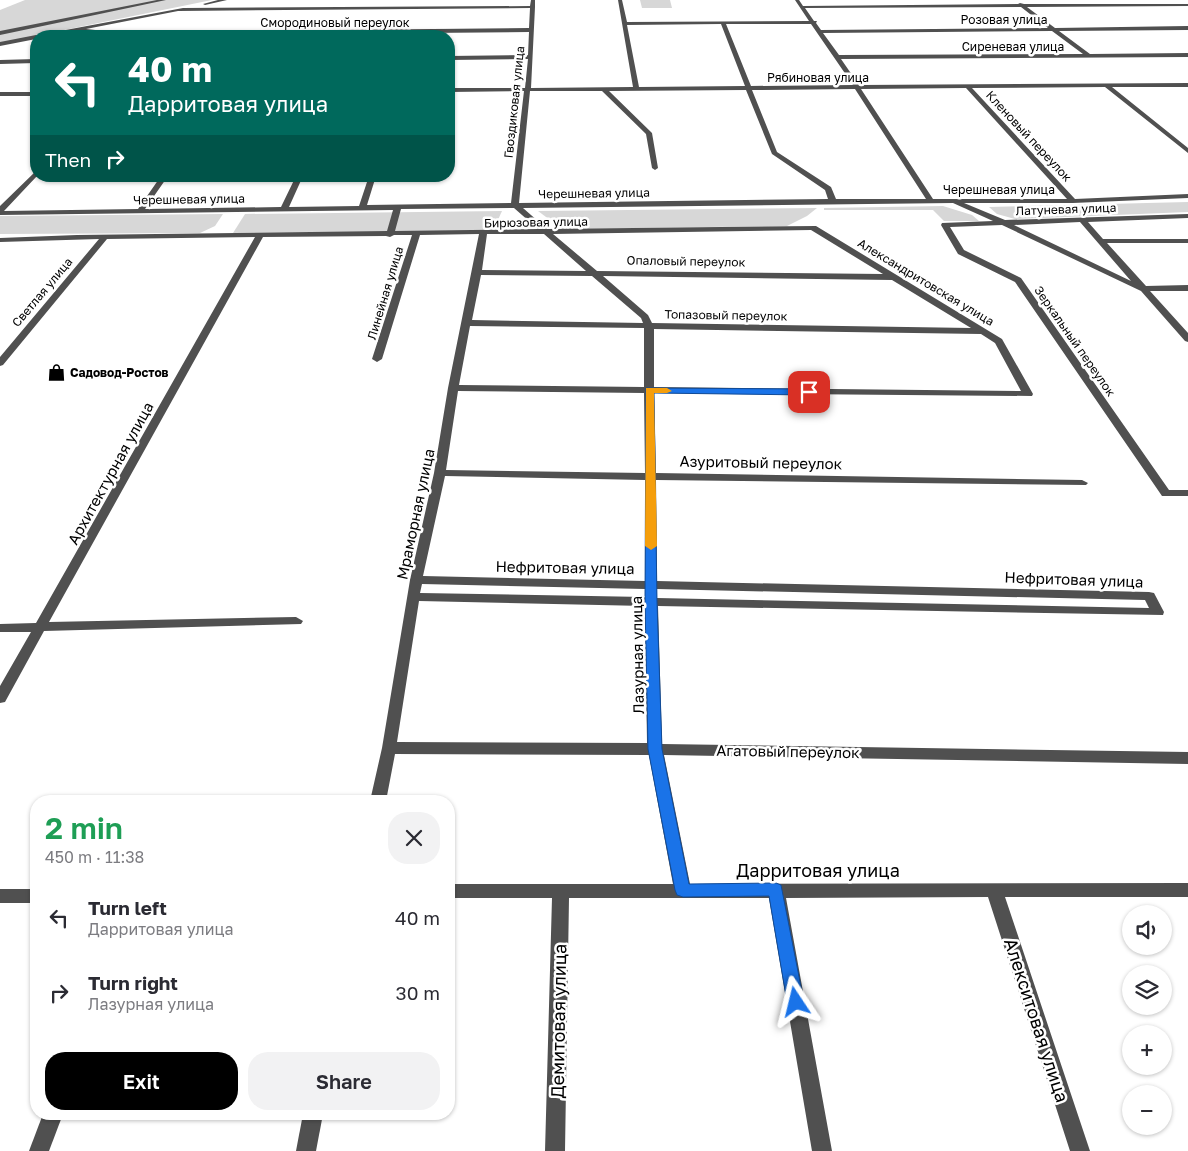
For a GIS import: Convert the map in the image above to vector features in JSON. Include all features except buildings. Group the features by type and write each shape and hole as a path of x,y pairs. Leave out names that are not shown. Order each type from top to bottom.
{"street":[{"path":"0,33 164,0"},
{"path":"70,30 225,0"},
{"path":"620,0 636,89"},
{"path":"797,0 815,22 859,88 930,200"},
{"path":"1014,0 1088,55"},
{"path":"177,10 533,4"},
{"name":"Гвоздиковая улица","path":"515,205 531,57 533,4"},
{"path":"802,7 1188,5"},
{"path":"624,24 815,22"},
{"path":"723,23 774,153 828,189 833,201"},
{"name":"Смородиновый переулок","path":"79,28 89,30"},
{"name":"Розовая улица","path":"821,31 1188,28"},
{"name":"Смородиновый переулок","path":"455,31 532,30"},
{"path":"0,44 30,38"},
{"name":"Сиреневая улица","path":"838,57 1188,55"},
{"path":"455,58 531,57"},
{"path":"0,62 30,61"},
{"name":"Рябиновая улица","path":"455,90 1188,85"},
{"path":"1107,86 1188,151"},
{"name":"Кленовый переулок","path":"968,87 1073,201"},
{"path":"604,89 649,132 655,168"},
{"path":"0,94 30,94"},
{"path":"0,211 30,179"},
{"path":"140,211 162,182"},
{"path":"284,209 297,182"},
{"path":"362,208 371,182"},
{"name":"Черешневая улица","path":"0,211 140,211 930,200 1073,201 1188,196"},
{"path":"950,201 1004,223 1142,288 1188,288"},
{"path":"515,205 645,317 649,327"},
{"path":"390,235 398,207"},
{"name":"Латуневая улица","path":"945,225 1188,216"},
{"path":"1081,219 1188,340"},
{"name":"Зеркальный переулок","path":"945,225 961,252 1018,280 1166,494 1188,494"},
{"name":"Бирюзовая улица","path":"0,240 813,228"},
{"name":"Александритовская улица","path":"650,390 1028,394 999,341 813,228"},
{"name":"Линейная улица","path":"377,359 416,234"},
{"name":"Мраморная улица","path":"379,795 389,748 416,580 440,473 453,388 468,323 482,234"},
{"name":"Архитектурная улица","path":"0,698 260,236"},
{"name":"Светлая улица","path":"0,362 104,238"},
{"path":"1100,241 1188,241"},
{"name":"Опаловый переулок","path":"477,272 894,277"},
{"name":"Топазовый переулок","path":"468,323 983,331"},
{"name":"Лазурная улица","path":"649,327 651,602 655,749 683,890"},
{"path":"453,388 650,390"},
{"name":"Азуритовый переулок","path":"440,473 1082,483"},
{"name":"Нефритовая улица","path":"414,597 1158,612 1149,596 416,580"},
{"path":"0,628 296,621"},
{"name":"Агатовый переулок","path":"389,748 655,749 1188,758"},
{"name":"Алекситовая улица","path":"994,889 1080,1151"},
{"name":"Демитовая улица","path":"556,1151 561,890"},
{"path":"776,890 822,1151"},
{"name":"Дарритовая улица","path":"455,891 1188,890"},
{"path":"0,896 30,896"},
{"path":"39,1151 51,1120"},
{"path":"306,1151 312,1120"}],"shaded area":[{"path":"25,0 212,0 64,30 30,30 30,37 0,43 0,10"},
{"path":"640,0 670,0 672,8 642,8"},
{"path":"1188,202 1188,212 1015,219 997,214 989,207"},
{"path":"943,206 972,215 979,221 944,221 933,210 824,210 824,208"},
{"path":"817,208 807,216 787,226 562,229 538,211"},
{"path":"502,211 493,231 233,233 245,214"},
{"path":"223,214 215,226 200,233 0,234 0,216"}],"slow traffic":[{"path":"651,546 650,390 667,391"}],"place":[{"name":"Садовод-Ростов","path":"56,372"}],"route":[{"path":"796,1002 776,890 683,890 655,749 651,602 650,390 809,392"}]}
